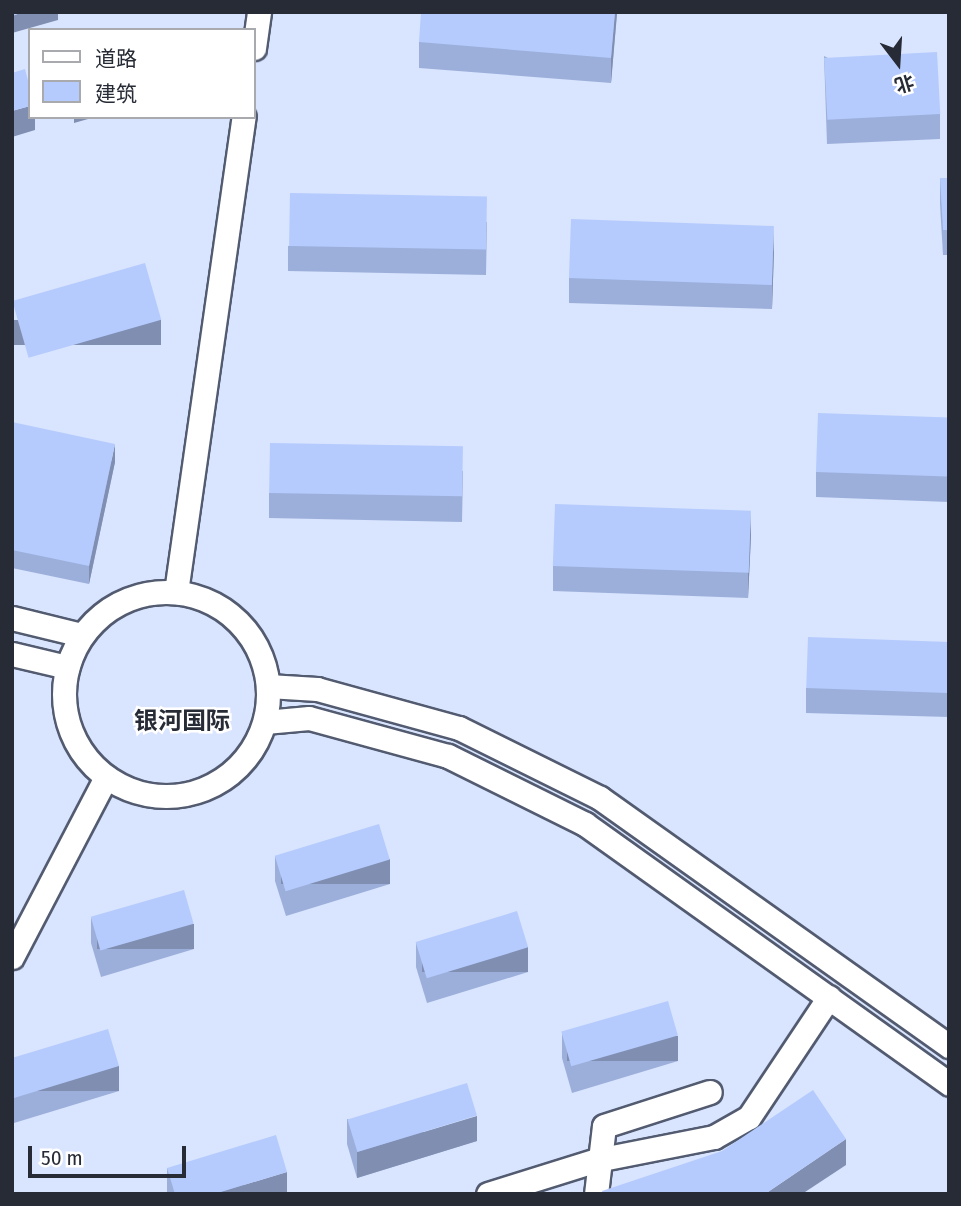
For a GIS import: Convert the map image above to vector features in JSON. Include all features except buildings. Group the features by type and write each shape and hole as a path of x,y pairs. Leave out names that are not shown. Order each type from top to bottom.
{"street":[{"path":"256,34 259,12"},
{"path":"176,592 244,119"},
{"path":"176,592 210,602 239,622 259,652 268,686 265,722 243,760 208,788 156,796 106,777 81,752 66,720 67,667 82,635 123,601 176,592"},
{"path":"12,618 82,635"},
{"path":"12,653 67,667"},
{"path":"268,686 317,689 459,728 600,798 949,1046"},
{"path":"265,722 309,718 448,756 585,824 949,1084"},
{"path":"12,957 106,777"},
{"path":"488,1194 597,1160 714,1137 749,1117 829,997"},
{"path":"596,1194 597,1160 604,1126 710,1092"}],"district":[{"name":"银河国际","path":"182,722"}]}
